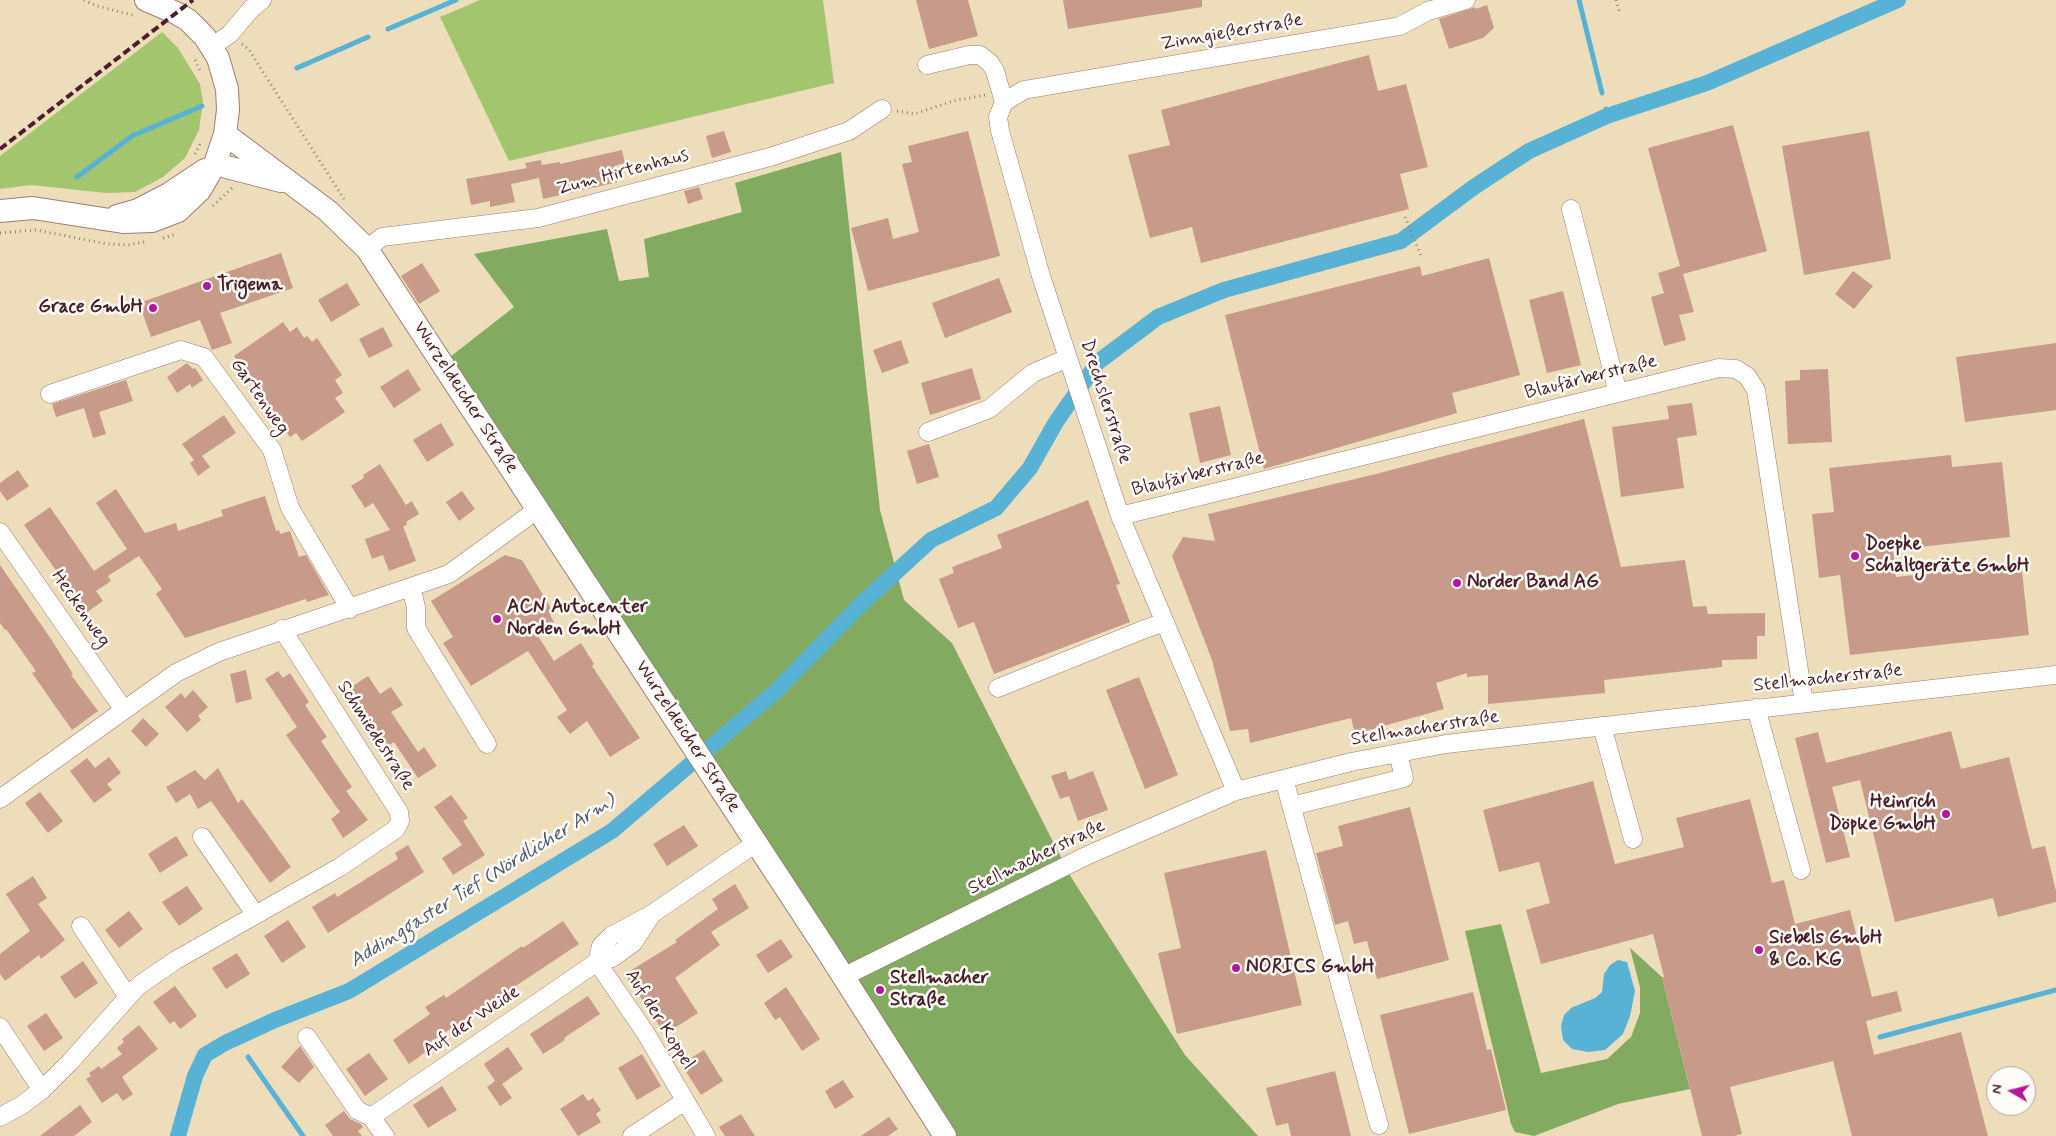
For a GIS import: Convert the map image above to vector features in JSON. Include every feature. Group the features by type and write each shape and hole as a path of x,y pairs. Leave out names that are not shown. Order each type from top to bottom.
{"main road":[{"path":"0,211 33,208 123,222 152,221 178,211 200,190 215,164 225,134 228,110 227,89 218,58 212,45 188,20 170,9 143,8"},
{"name":"Wurzeldeicher Straße","path":"225,134 289,184 328,211 367,249 756,843 945,1136"},
{"name":"Wurzeldeicher Straße","path":"215,164 289,184"}],"street":[{"path":"212,45 262,0"},
{"name":"Zinngießerstraße","path":"1004,102 1024,90 1400,26 1428,11 1466,0"},
{"path":"926,65 969,54 980,55 995,70 1004,102"},
{"name":"Drechslerstraße","path":"1004,102 998,117 1000,131 1041,276 1120,516 1236,792"},
{"name":"Zum Hirtenhaus","path":"367,249 382,238 538,218 770,157 849,131 882,109"},
{"path":"1571,209 1618,393"},
{"name":"Gartenweg","path":"50,394 181,350 204,357 272,450 290,508 350,609"},
{"path":"928,432 989,409 1033,373 1068,358"},
{"name":"Blaufärberstraße","path":"1120,516 1719,368 1736,370 1747,376 1756,390 1804,702"},
{"path":"0,799 176,673 219,652 282,629 350,609 449,574 538,510"},
{"name":"Heckenweg","path":"0,532 124,710"},
{"path":"411,588 416,607 416,628 487,744"},
{"path":"998,688 1165,622"},
{"name":"Schmiedestraße","path":"0,1117 22,1105 42,1090 70,1062 138,986 176,960 340,867 396,829 400,821 399,812 282,629"},
{"name":"Stellmacherstraße","path":"843,977 1088,855 1236,792 1351,762 1446,744 2056,674"},
{"path":"1756,708 1801,870"},
{"path":"1602,726 1634,839"},
{"path":"1292,806 1404,778 1398,753"},
{"path":"1284,779 1379,1125"},
{"path":"202,837 255,914"},
{"name":"Auf der Weide","path":"371,1117 597,962 612,958 633,943 652,914 756,843"},
{"path":"81,926 128,997"},
{"name":"Auf der Koppel","path":"597,962 645,1032 706,1136"},
{"path":"0,1027 42,1090"},
{"path":"307,1037 357,1110 371,1117 385,1136"},
{"name":"Auf der Koppel","path":"632,1136 685,1101"}],"path":[{"path":"84,0 97,6 143,8"},
{"path":"1616,0 1620,14"},
{"path":"203,78 212,45 249,50 348,204"},
{"path":"882,109 914,114 953,101 990,94 1004,102"},
{"path":"192,159 201,140"},
{"path":"210,209 234,186"},
{"path":"1405,217 1422,258"}],"green space":[{"path":"480,0 823,0 834,83 509,161 440,17"},
{"path":"162,32 178,48 200,84 203,102 199,130 185,158 163,177 135,192 106,193 31,185 0,189 0,156"},
{"path":"841,152 880,510 904,600 952,643 1071,877 1185,1055 1258,1136 957,1136 450,357 514,307 474,254 607,229 619,281 649,277 644,239 742,212 735,183"},
{"path":"1501,924 1541,1073 1607,1059 1631,1037 1640,1013 1640,987 1630,948 1662,977 1690,1089 1618,1104 1534,1136 1515,1132 1511,1124 1465,931"}],"water":[{"path":"1618,960 1627,962 1635,991 1630,1016 1623,1034 1605,1050 1588,1052 1572,1049 1563,1040 1561,1026 1564,1015 1571,1008 1595,998 1602,992 1604,974 1610,965"}],"building":[{"path":"916,0 968,0 978,36 929,49"},
{"path":"1063,0 1202,0 1202,7 1068,29"},
{"path":"1487,5 1494,28 1483,38 1449,49 1439,19"},
{"path":"1369,55 1378,91 1406,84 1428,167 1400,174 1409,209 1201,263 1192,227 1150,238 1128,155 1170,145 1161,110"},
{"path":"1733,125 1767,251 1683,274 1694,312 1679,315 1686,340 1664,346 1651,297 1664,293 1658,273 1680,266 1648,148"},
{"path":"724,131 731,152 712,158 706,136"},
{"path":"968,131 1000,256 868,291 851,228 888,218 893,239 919,232 902,164 912,162 908,146"},
{"path":"1869,131 1891,259 1804,275 1782,146"},
{"path":"622,150 625,163 614,166 618,182 543,199 539,178 511,184 515,202 490,207 490,201 471,205 466,179 527,168 525,163 541,160 542,165 560,162 560,164"},
{"path":"699,187 703,199 688,204 684,191"},
{"path":"281,253 293,288 220,313 232,343 212,350 200,320 151,337 139,303"},
{"path":"1489,258 1520,375 1452,393 1457,413 1264,469 1225,315 1420,266 1422,276"},
{"path":"422,263 440,291 419,304 401,276"},
{"path":"1853,271 1873,286 1854,309 1835,294"},
{"path":"999,278 1012,312 945,338 932,303"},
{"path":"347,283 360,305 331,322 318,300"},
{"path":"1563,291 1581,365 1547,373 1529,300"},
{"path":"283,322 290,332 297,327 304,338 307,336 312,342 317,338 342,375 335,380 343,393 335,398 345,412 302,441 296,433 290,437 234,356"},
{"path":"383,327 393,346 369,358 359,339"},
{"path":"901,340 909,363 882,373 873,350"},
{"path":"2056,343 2056,410 1965,422 1956,357"},
{"path":"187,363 193,369 195,368 203,380 192,388 190,384 177,393 167,377"},
{"path":"972,368 981,399 930,415 921,383"},
{"path":"408,369 421,390 394,408 380,387"},
{"path":"1828,369 1832,442 1788,444 1785,381 1800,380 1800,370"},
{"path":"126,380 133,401 99,412 106,434 93,438 84,408 56,417 52,404"},
{"path":"1692,403 1697,435 1677,438 1684,488 1621,497 1612,427 1669,419 1667,406"},
{"path":"1220,406 1231,455 1200,463 1189,413"},
{"path":"224,415 236,433 202,456 210,467 198,476 190,463 194,460 182,444"},
{"name":"Norder Band AG","path":"1584,419 1621,567 1685,560 1693,607 1706,606 1708,614 1765,613 1765,636 1757,636 1757,659 1722,660 1722,667 1604,680 1605,693 1488,704 1488,675 1467,677 1467,673 1436,683 1444,709 1355,734 1351,718 1250,743 1248,729 1230,731 1212,660 1172,556 1183,537 1215,541 1208,514 1376,474"},
{"path":"441,423 454,445 427,462 413,440"},
{"path":"929,444 939,477 917,484 907,451"},
{"name":"Doepke Schaltgeräte GmbH","path":"1951,455 1952,467 2002,462 2010,537 1893,550 1896,577 2021,563 2029,635 1850,655 1840,575 1819,578 1812,514 1834,512 1829,468"},
{"path":"380,464 406,505 412,501 419,514 406,522 407,525 403,526 416,561 389,571 383,555 372,559 365,539 390,530 373,503 365,508 351,486 364,478 363,475"},
{"path":"18,470 29,486 7,501 0,491 0,483"},
{"path":"116,489 145,533 176,523 178,531 223,516 221,510 265,496 276,531 279,530 280,534 290,531 299,557 306,555 329,595 307,602 306,599 185,638 156,594 162,589 139,556 108,576 111,581 96,591 103,601 86,613 24,525 50,507 94,571 127,549 96,503"},
{"path":"462,491 475,509 459,521 446,502"},
{"path":"1088,500 1120,584 1116,585 1130,622 994,674 974,622 958,628 939,579 954,573 952,567 1002,548 997,535"},
{"name":"ACN Autocenter Norden GmbH","path":"505,555 522,560 554,613 550,615 554,622 536,633 554,661 581,643 594,664 592,666 640,738 610,757 587,721 570,734 557,717 567,710 528,651 471,686 443,643 453,637 431,601"},
{"path":"0,565 51,639 73,674 71,675 98,711 72,730 32,673 36,671 0,623"},
{"path":"246,670 252,699 236,703 230,674"},
{"path":"278,671 283,678 290,673 309,702 305,705 327,737 321,741 352,787 346,791 368,820 343,838 331,819 340,812 286,735 297,727 265,679"},
{"path":"368,676 380,694 391,687 403,705 391,712 418,752 424,747 437,766 418,778 394,742 386,747 347,690"},
{"path":"1139,677 1178,775 1145,789 1106,690"},
{"path":"193,690 208,707 198,716 201,720 187,732 165,707 181,693 185,698"},
{"path":"143,718 159,734 146,747 131,731"},
{"name":"Heinrich Döpke GmbH","path":"1951,731 1961,769 2009,757 2032,849 2045,846 2056,891 2056,902 1998,917 1993,898 1895,922 1860,780 1832,787 1850,857 1826,863 1795,738 1818,732 1826,763"},
{"path":"109,757 121,773 107,784 112,790 94,803 70,771 87,758 95,768"},
{"path":"218,768 238,803 242,799 291,867 270,883 211,801 198,809 190,794 176,803 166,787 195,770 205,780"},
{"path":"1066,771 1069,780 1093,771 1108,810 1078,821 1069,796 1060,799 1051,776"},
{"path":"1593,781 1615,864 1684,847 1676,818 1750,799 1772,883 1784,880 1795,924 1850,910 1872,997 1897,991 1902,1011 1866,1021 1874,1055 1961,1032 1988,1136 1852,1136 1833,1061 1730,1087 1742,1134 1734,1136 1702,1136 1653,934 1541,964 1526,910 1550,903 1539,862 1499,872 1483,810"},
{"path":"40,792 63,821 48,833 25,803"},
{"path":"451,795 468,818 463,821 485,855 453,875 442,858 462,845 434,807"},
{"path":"1410,807 1449,960 1377,979 1367,941 1354,944 1348,921 1335,925 1316,853 1343,846 1338,826"},
{"path":"684,825 698,846 667,866 653,844"},
{"path":"176,836 188,855 160,873 148,854"},
{"path":"408,845 424,872 328,933 312,907 335,893 337,897 398,859 395,853"},
{"path":"1266,850 1302,1005 1177,1034 1158,953 1181,948 1164,873"},
{"path":"33,876 47,898 38,904 65,940 41,959 39,955 5,981 0,974 0,954 30,931 6,894"},
{"path":"735,884 749,908 711,932 720,945 675,978 698,1013 665,1034 625,974 677,942 675,940 718,909 712,899"},
{"path":"187,886 203,909 179,926 162,902"},
{"path":"129,911 143,929 119,948 105,930"},
{"path":"288,920 306,947 282,963 264,936"},
{"path":"563,921 579,944 499,997 500,999 478,1015 477,1012 424,1046 427,1051 409,1064 393,1040 430,1014 425,1007 444,995 446,998 522,946 523,948"},
{"path":"781,939 793,957 768,973 756,955"},
{"path":"237,953 250,974 226,989 212,968"},
{"path":"83,961 98,983 75,999 60,977"},
{"path":"175,986 197,1016 180,1029 174,1021 170,1024 153,1002"},
{"path":"786,987 820,1039 802,1051 780,1017 775,1020 764,1003"},
{"path":"1473,992 1487,1050 1491,1049 1506,1110 1409,1134 1380,1015"},
{"path":"588,996 600,1014 543,1054 530,1034"},
{"path":"46,1013 63,1038 44,1051 27,1026"},
{"path":"139,1025 158,1049 122,1077 133,1094 123,1101 117,1093 102,1103 86,1079 91,1076 89,1073 99,1066 101,1069 122,1054 117,1048 124,1042 122,1039"},
{"path":"300,1046 314,1067 299,1083 281,1067"},
{"path":"508,1047 523,1069 502,1084 512,1098 500,1106 487,1087 495,1081 484,1064"},
{"path":"704,1050 723,1081 701,1095 681,1064"},
{"path":"369,1053 388,1079 365,1096 346,1069"},
{"path":"642,1054 661,1086 637,1100 618,1068"},
{"path":"1335,1071 1351,1136 1291,1136 1288,1123 1276,1126 1266,1088"},
{"path":"843,1080 854,1097 835,1109 825,1091"},
{"path":"442,1086 457,1110 428,1128 413,1105"},
{"path":"583,1094 588,1101 593,1098 601,1110 596,1114 601,1122 578,1136 560,1109"},
{"path":"80,1105 92,1122 74,1136 40,1136"},
{"path":"344,1111 350,1119 361,1124 363,1127 358,1131 362,1136 333,1136 325,1125"},
{"path":"741,1114 755,1136 725,1136 719,1127"},
{"path":"889,1117 898,1129 888,1136 861,1136"}],"waterway":[{"path":"388,29 456,0"},
{"path":"1579,0 1602,93"},
{"name":"Addinggaster Tief (Nördlicher Arm)","path":"178,1136 195,1076 205,1055 225,1043 275,1020 349,991 612,831 775,692 860,605 931,540 996,508 1030,468 1056,422 1098,362 1158,317 1224,290 1401,241 1474,187 1529,151 1607,116 1707,83 1898,0"},
{"path":"297,68 368,37"},
{"path":"77,177 132,136 202,106"},
{"name":"Addinggaster Tief (Nördlicher Arm)","path":"1606,109 1607,116"},
{"path":"1880,1037 2056,990"},
{"path":"248,1057 303,1136"}],"railway":[{"path":"0,149 193,0"}],"place":[{"name":"Trigema","path":"207,286"},
{"name":"Grace GmbH","path":"153,308"},
{"name":"Doepke Schaltgeräte GmbH","path":"1855,556"},
{"name":"Norder Band AG","path":"1457,583"},
{"name":"ACN Autocenter Norden GmbH","path":"497,619"},
{"name":"Heinrich Döpke GmbH","path":"1946,814"},
{"name":"Siebels GmbH & Co. KG","path":"1759,950"},
{"name":"NORICS GmbH","path":"1236,968"},
{"name":"Stellmacher Straße","path":"880,990"}]}
